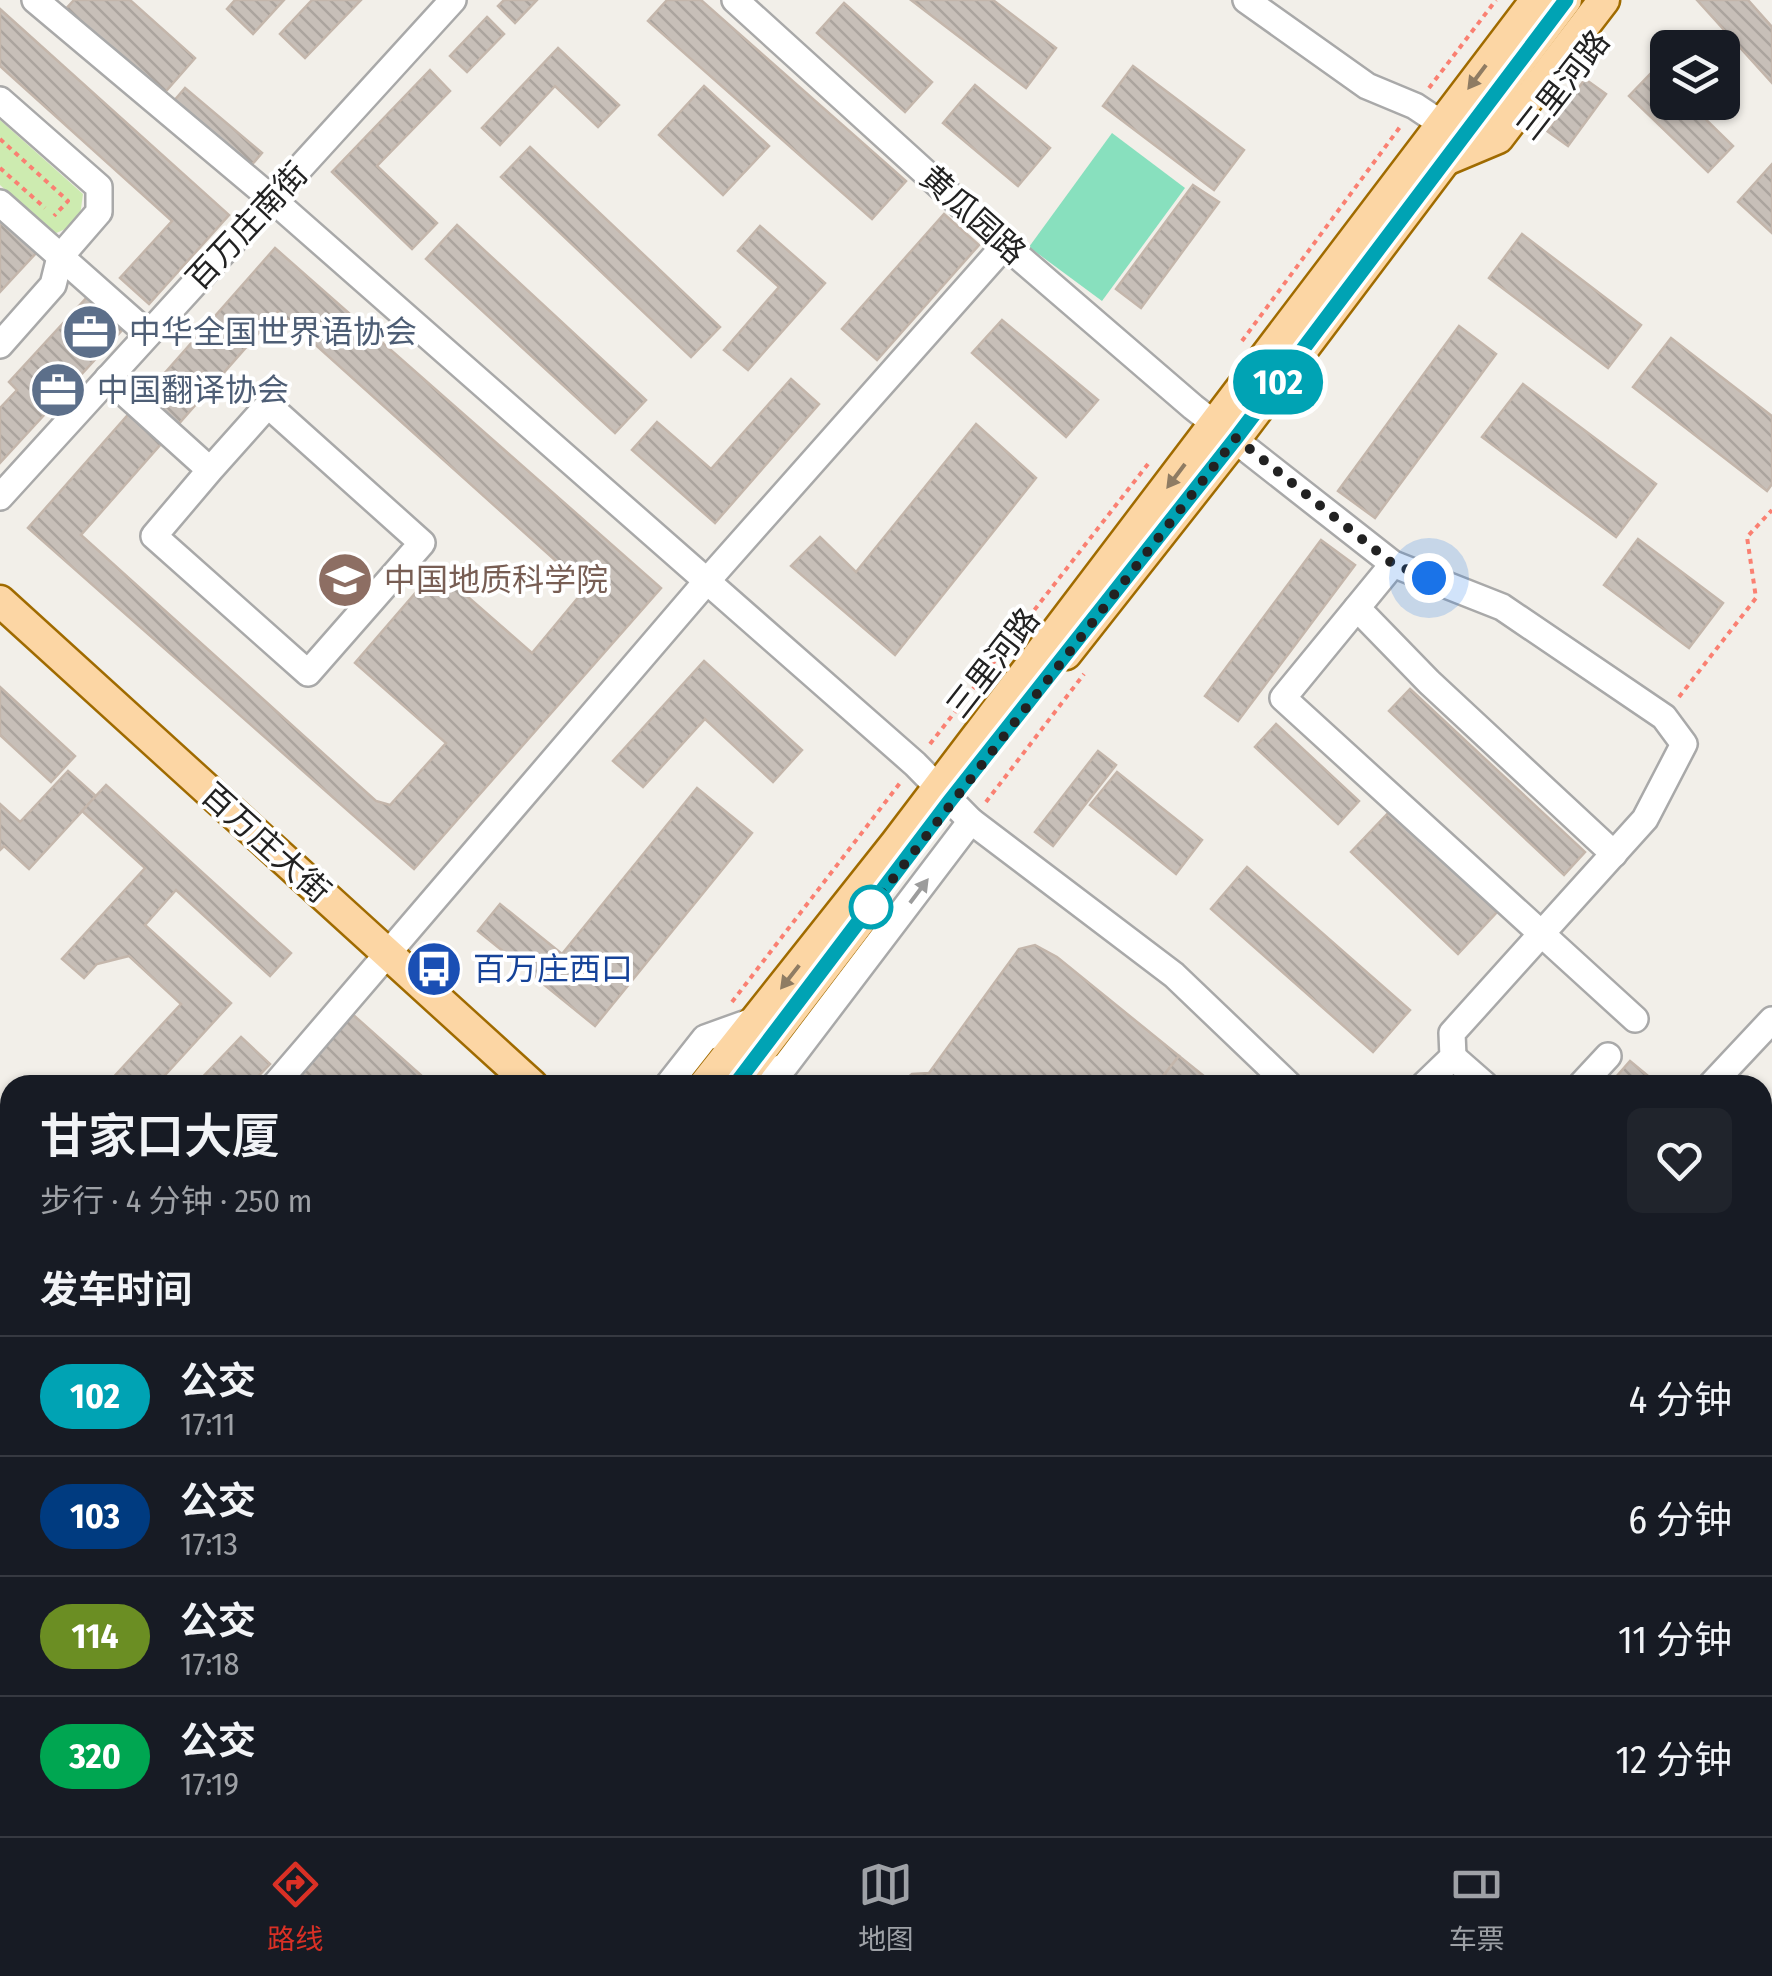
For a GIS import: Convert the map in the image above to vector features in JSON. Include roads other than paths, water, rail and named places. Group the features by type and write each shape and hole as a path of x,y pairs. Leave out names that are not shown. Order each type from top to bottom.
{"main road":[{"name":"三里河路","path":"744,1075 952,804 1226,431 1442,124 1536,0"},
{"name":"三里河路","path":"1226,431 1445,160 1566,0"},
{"name":"三里河路","path":"1445,160 1498,138 1604,0"},
{"name":"百万庄大街","path":"0,601 521,1075"},
{"name":"三里河路","path":"712,1075 756,1020 952,804"}],"street":[{"path":"35,0 272,199 914,764 952,804 1174,975 1279,1075"},
{"name":"百万庄南街","path":"0,496 453,0"},
{"name":"黄瓜园路","path":"735,0 1005,245 1226,431 1393,564 1502,607 1664,717 1684,744 1645,819 1614,854"},
{"path":"1246,0 1367,86 1415,106 1442,124"},
{"path":"0,100 99,186 98,212 60,257 53,285 0,345"},
{"path":"0,203 148,334"},
{"path":"284,1075 706,581 1005,245"},
{"path":"108,378 210,470"},
{"path":"268,406 422,544 308,673 154,536 210,470 268,406"},
{"path":"1393,564 1283,698 1636,1019"},
{"path":"1356,608 1428,682 1614,854 1452,1033 1453,1057 1474,1075"},
{"path":"676,1075 704,1038 756,1020"},
{"path":"1720,1075 1772,1020"},
{"path":"1590,1075 1608,1056"},
{"path":"1434,1075 1453,1057"}],"place":[{"name":"中华全国世界语协会","path":"90,332"},
{"name":"中国翻译协会","path":"58,390"},
{"name":"中国地质科学院","path":"345,580"},
{"name":"百万庄西口","path":"434,969"}]}
